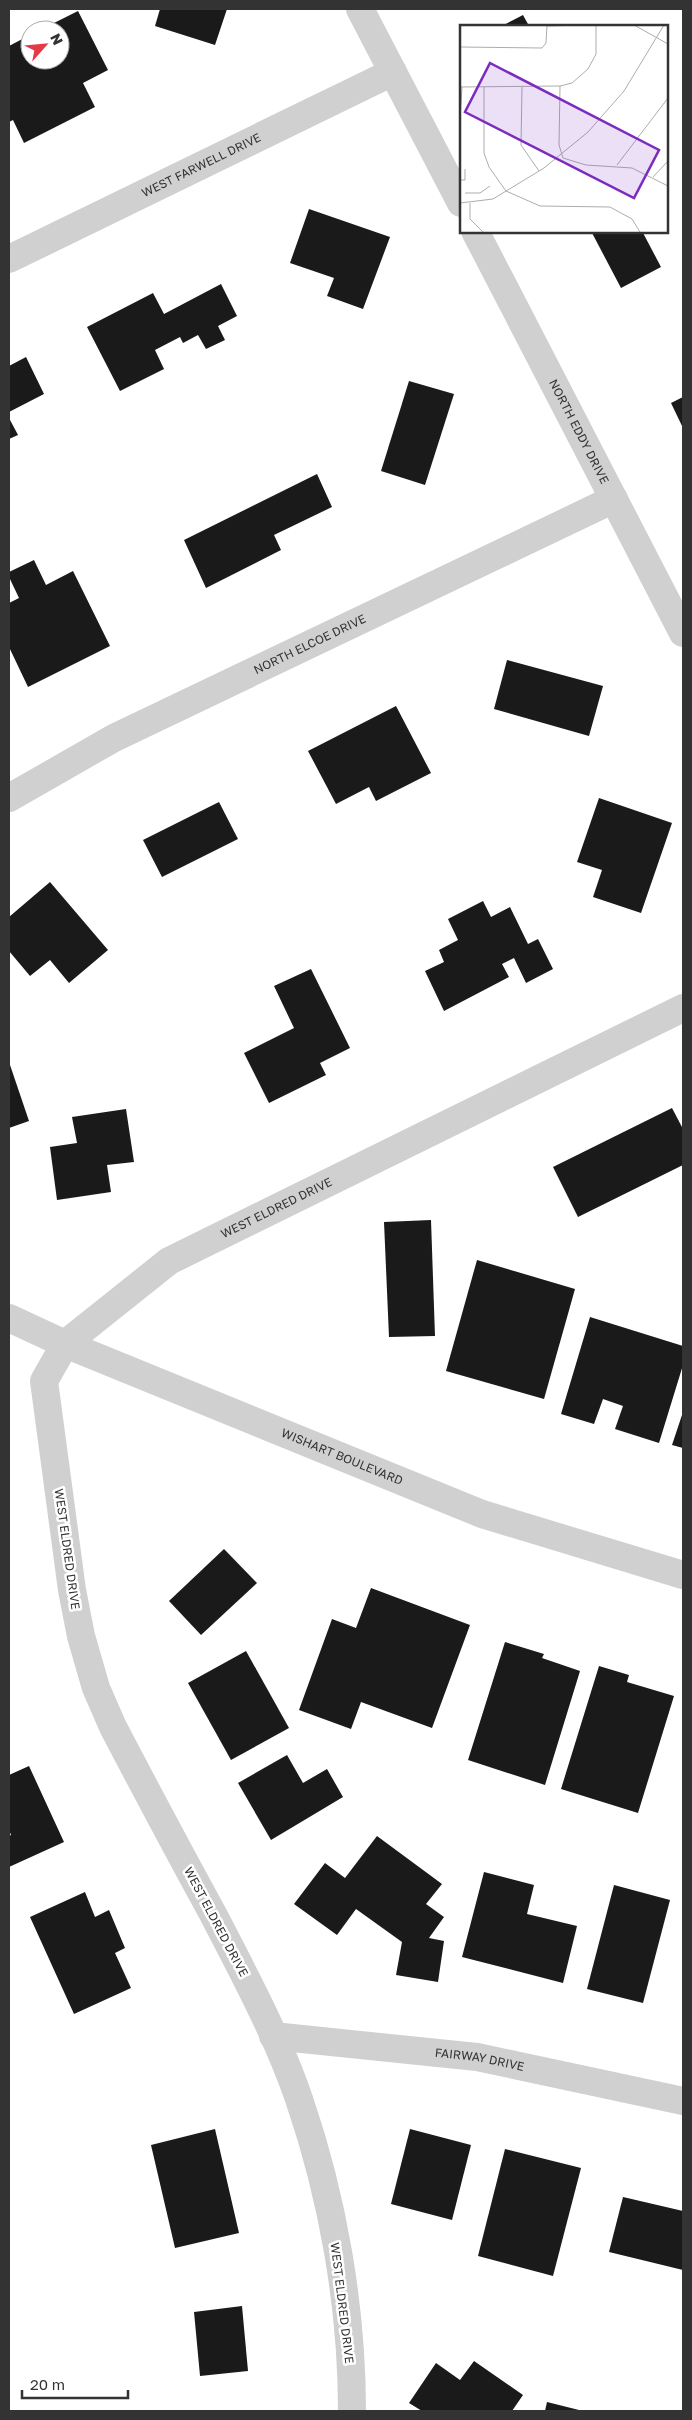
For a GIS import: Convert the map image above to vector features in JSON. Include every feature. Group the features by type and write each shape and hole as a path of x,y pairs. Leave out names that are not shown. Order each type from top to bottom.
{"street":[{"path":"360,9 460,201"},
{"name":"WEST FARWELL DRIVE","path":"9,259 393,72"},
{"name":"NORTH EDDY DRIVE","path":"476,232 683,633"},
{"name":"NORTH ELCOE DRIVE","path":"9,798 114,738 614,499"},
{"name":"WEST ELDRED DRIVE","path":"352,2411 350,2349 331,2220 317,2159 302,2107 273,2036 241,1968 113,1727 93,1680 81,1636 72,1590 44,1381 65,1344 169,1261 683,1008"},
{"name":"WISHART BOULEVARD","path":"9,1318 65,1344 482,1514 683,1575"},
{"name":"FAIRWAY DRIVE","path":"273,2036 477,2057 683,2101"}],"building":[{"path":"160,9 227,9 215,45 155,26"},
{"path":"78,11 108,70 83,83 95,107 24,143 13,120 9,122 9,46 20,40 20,70 70,70 70,20 60,20"},
{"path":"523,15 528,25 504,25"},
{"path":"309,209 390,237 363,309 327,296 334,278 290,263"},
{"path":"592,232 643,232 661,267 621,288"},
{"path":"221,284 237,316 218,326 225,340 206,349 198,335 183,343 180,337 155,350 164,369 120,391 87,327 153,293 164,314"},
{"path":"26,357 44,394 9,412 9,366"},
{"path":"409,381 454,394 425,485 381,471"},
{"path":"683,397 683,428 671,403"},
{"path":"9,418 18,435 9,439"},
{"path":"317,474 332,507 274,535 281,550 206,588 184,540"},
{"path":"34,560 46,585 73,571 110,646 28,687 9,647 9,603 19,598 9,577 9,572"},
{"path":"507,660 603,686 589,736 494,709"},
{"path":"396,706 431,773 376,801 369,787 336,804 308,751"},
{"path":"599,798 672,823 641,913 593,897 602,870 577,862"},
{"path":"219,802 238,839 162,877 143,840"},
{"path":"50,882 108,950 69,983 50,960 30,976 9,951 9,917"},
{"path":"483,901 491,917 510,907 528,944 538,939 553,969 526,983 514,958 502,964 509,977 444,1011 425,971 444,962 439,950 458,940 448,919"},
{"path":"311,969 350,1048 320,1063 326,1075 269,1103 244,1053 294,1028 274,986"},
{"path":"9,1062 29,1121 9,1128"},
{"path":"672,1108 683,1129 683,1165 578,1217 553,1167"},
{"path":"126,1109 134,1162 107,1165 111,1192 57,1200 50,1147 77,1143 72,1117"},
{"path":"431,1220 435,1336 389,1337 384,1222"},
{"path":"477,1260 575,1289 544,1399 446,1371"},
{"path":"590,1317 683,1346 683,1365 659,1443 615,1429 623,1406 603,1399 594,1424 561,1414"},
{"path":"683,1412 683,1448 672,1445"},
{"path":"224,1549 257,1583 201,1635 169,1601"},
{"path":"371,1588 470,1625 432,1728 361,1702 351,1729 299,1710 332,1619 356,1628"},
{"path":"505,1642 544,1654 542,1658 580,1671 545,1785 468,1760"},
{"path":"246,1651 289,1728 231,1760 188,1683"},
{"path":"599,1666 629,1675 627,1682 674,1696 638,1813 561,1789"},
{"path":"287,1755 303,1783 327,1769 343,1797 271,1840 238,1783"},
{"path":"29,1766 64,1842 9,1867 9,1836 11,1835 9,1830 9,1775"},
{"path":"377,1836 442,1884 426,1904 444,1917 429,1938 444,1941 438,1982 396,1975 402,1942 356,1909 337,1935 294,1904 325,1863 345,1878"},
{"path":"484,1872 534,1885 527,1914 577,1926 563,1983 462,1957"},
{"path":"614,1885 670,1900 643,2003 587,1989"},
{"path":"85,1892 95,1917 109,1910 125,1948 115,1953 131,1988 74,2014 30,1917"},
{"path":"215,2129 239,2233 175,2248 151,2145"},
{"path":"410,2129 471,2145 452,2220 391,2204"},
{"path":"505,2149 581,2168 553,2276 478,2256"},
{"path":"623,2197 683,2211 683,2270 609,2252"},
{"path":"242,2306 248,2371 200,2376 194,2312"},
{"path":"474,2361 523,2395 512,2411 422,2411 409,2403 436,2363 460,2380"},
{"path":"547,2402 583,2411 545,2411"}]}
